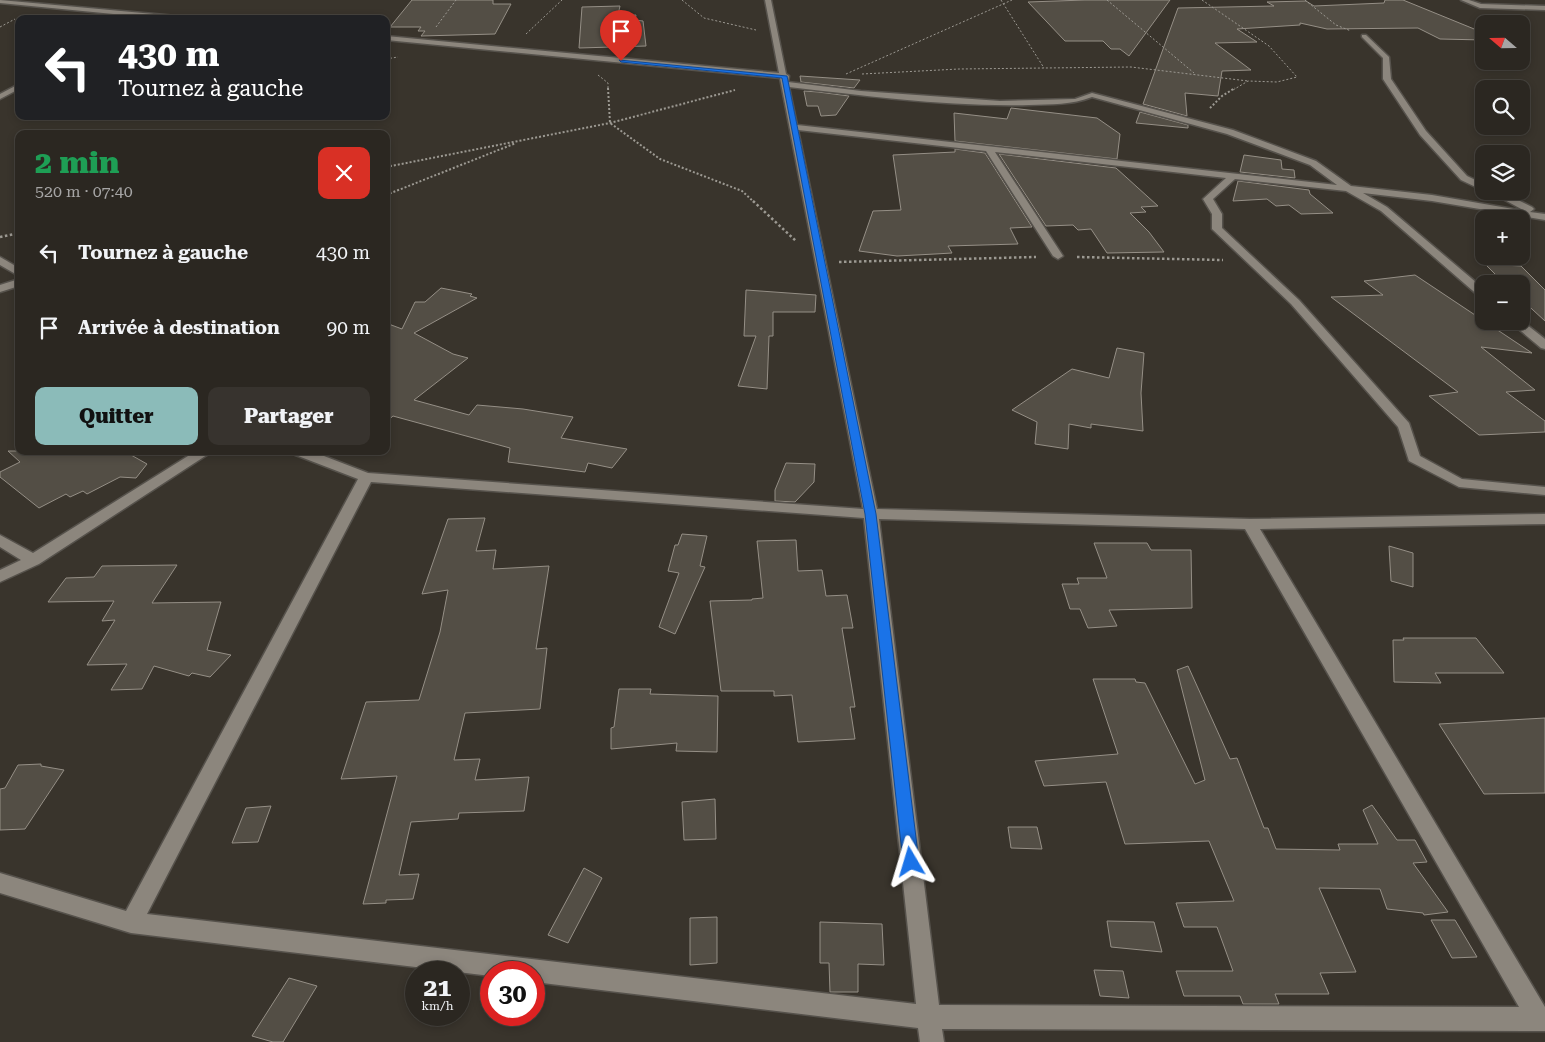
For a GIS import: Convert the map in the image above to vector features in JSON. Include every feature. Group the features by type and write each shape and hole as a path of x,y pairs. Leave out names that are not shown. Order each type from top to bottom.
{"street":[{"path":"768,0 871,514 932,1042"},
{"path":"1464,0 1480,6 1545,8"},
{"path":"0,1 149,15"},
{"path":"1364,36 1386,57 1387,79 1423,133 1464,178 1475,184"},
{"path":"390,38 785,80 861,92 1000,103 1076,101 1092,95 1230,132 1313,163 1349,188 1384,208 1475,287"},
{"path":"0,97 15,88"},
{"path":"794,127 1349,188 1432,198 1545,217"},
{"path":"988,148 1058,256"},
{"path":"1233,176 1208,199 1217,214 1217,229 1295,302 1404,426 1414,458 1458,483 1545,491"},
{"path":"1510,200 1545,217"},
{"path":"0,260 15,270"},
{"path":"0,290 15,284"},
{"path":"1526,330 1545,345"},
{"path":"0,577 33,560 200,455"},
{"path":"308,455 366,477 871,514 1250,524 1545,519"},
{"path":"131,922 366,477"},
{"path":"1250,524 1542,1019"},
{"path":"0,540 33,560"},
{"path":"0,884 131,922 929,1017 1542,1019"}],"path":[{"path":"425,42 456,0"},
{"path":"510,50 562,0"},
{"path":"682,0 704,18 776,35"},
{"path":"1001,0 1044,68"},
{"path":"852,75 843,75 1012,0"},
{"path":"1107,0 1194,73"},
{"path":"862,74 1131,67 1194,73 1248,81 1277,82 1297,77 1269,46 1202,0"},
{"path":"1305,0 1336,25 1364,36"},
{"path":"595,73 608,83 610,123"},
{"path":"1230,132 1209,107 1222,96 1248,81"},
{"path":"390,166 610,123 736,90"},
{"path":"610,123 660,159 742,191 821,263 1058,256 1252,260"},
{"path":"390,193 524,139"},
{"path":"0,238 15,234"}],"building":[{"path":"412,0 493,0 493,4 511,4 495,34 421,36 425,31 418,31 421,27 390,27"},
{"path":"1170,0 1129,56 1120,49 1111,49 1103,41 1065,41 1028,2"},
{"path":"1385,0 1403,0 1475,29 1475,40 1440,39 1418,28 1327,29 1300,23 1300,25 1237,29 1257,42 1215,43 1251,70 1222,71 1218,96 1185,93 1187,116 1143,104 1178,8 1274,6 1267,2 1306,1 1314,6 1384,3"},
{"path":"620,6 618,15 636,15 635,20 643,21 646,46 579,48 582,7"},
{"path":"800,76 860,80 854,88 801,82"},
{"path":"804,91 849,96 836,115 821,116 818,106 807,106"},
{"path":"1011,108 1097,118 1120,134 1117,159 955,141 954,113 1007,119"},
{"path":"1140,112 1188,125 1188,128 1136,123"},
{"path":"955,149 985,153 1032,227 1010,228 1018,244 948,246 952,253 897,256 859,251 873,211 901,210 893,155 955,152"},
{"path":"999,154 1116,168 1158,206 1141,207 1146,212 1130,213 1149,232 1164,252 1107,253 1091,229 1078,230 1073,225 1046,226"},
{"path":"1244,155 1281,160 1282,169 1294,170 1295,178 1240,172"},
{"path":"1238,181 1309,190 1310,194 1333,213 1301,214 1289,205 1276,206 1267,199 1233,201"},
{"path":"1486,265 1521,266 1530,275 1496,275"},
{"path":"1415,275 1475,315 1475,330 1498,330 1532,353 1481,347 1535,390 1506,392 1545,421 1545,432 1479,435 1429,396 1458,392 1331,297 1383,295 1364,281"},
{"path":"1530,275 1545,290 1545,321 1530,307"},
{"path":"441,288 472,294 470,296 477,298 414,333 453,354 468,358 414,400 469,415 477,405 523,409 573,417 561,438 627,449 612,468 588,463 585,472 508,462 510,448 393,416 390,419 390,324 402,329 415,302 425,302"},
{"path":"746,290 816,295 815,312 773,312 773,336 769,336 767,389 738,386 756,336 744,336"},
{"path":"1117,348 1144,353 1141,393 1143,431 1091,424 1091,428 1069,424 1068,449 1035,444 1037,422 1012,410 1072,369 1109,378"},
{"path":"8,451 15,451 15,455 131,455 147,464 136,478 120,477 87,494 83,491 70,497 66,494 39,508 0,477 0,472 20,462"},
{"path":"786,463 815,464 814,482 795,502 775,501 775,490"},
{"path":"485,518 476,551 496,550 493,569 549,566 536,649 547,648 540,709 465,713 454,760 480,759 475,780 529,777 524,811 459,813 458,819 411,822 399,875 419,874 413,899 386,900 386,903 363,904 397,776 341,779 366,702 419,700 440,632 448,590 422,594 448,519"},
{"path":"682,534 707,536 700,566 705,567 675,634 659,627 679,573 668,571 675,545 678,545"},
{"path":"796,540 798,571 822,570 826,596 847,595 853,628 842,628 855,707 850,707 855,739 798,742 792,695 774,696 774,691 721,691 710,601 763,598 757,541"},
{"path":"1094,543 1147,543 1151,550 1191,550 1192,608 1109,610 1117,626 1088,628 1080,609 1070,609 1062,584 1079,584 1077,578 1107,578"},
{"path":"1389,546 1413,553 1413,587 1391,581"},
{"path":"177,565 152,603 221,602 207,650 231,655 210,677 192,673 189,676 154,666 142,689 111,690 127,664 87,665 115,620 102,621 114,601 48,602 66,578 94,577 102,566"},
{"path":"1403,638 1476,638 1504,673 1435,673 1441,683 1394,682 1393,640 1404,640"},
{"path":"1188,666 1230,759 1237,758 1264,828 1268,828 1276,849 1340,850 1338,844 1378,844 1363,810 1372,805 1397,840 1415,840 1427,862 1413,863 1448,912 1424,915 1423,913 1387,909 1380,889 1319,888 1356,972 1320,973 1329,994 1275,994 1279,1004 1243,1004 1240,996 1184,996 1176,971 1233,971 1217,927 1184,927 1176,903 1234,901 1209,841 1125,844 1106,782 1044,786 1035,761 1118,754 1093,679 1135,679 1136,682 1145,683 1195,784 1205,780 1177,670"},
{"path":"619,689 651,689 650,694 718,696 717,752 676,751 677,743 611,749 611,728 614,727"},
{"path":"1545,718 1545,793 1484,794 1439,724"},
{"path":"41,764 41,766 64,770 25,829 0,830 0,789 5,788 18,765"},
{"path":"715,799 716,839 684,840 682,802"},
{"path":"271,806 258,842 232,843 246,808"},
{"path":"1008,827 1037,827 1042,849 1011,848"},
{"path":"584,868 602,878 568,943 548,935"},
{"path":"717,917 717,963 690,965 690,918"},
{"path":"1431,920 1455,920 1477,957 1452,958"},
{"path":"1107,921 1154,922 1162,952 1111,947"},
{"path":"820,922 882,924 884,965 858,964 858,992 830,992 829,963 820,963"},
{"path":"1094,970 1123,971 1129,998 1100,996"},
{"path":"289,978 317,986 283,1042 273,1042 252,1036"}],"route":[{"path":"621,61 785,76 871,514 911,862"}]}
